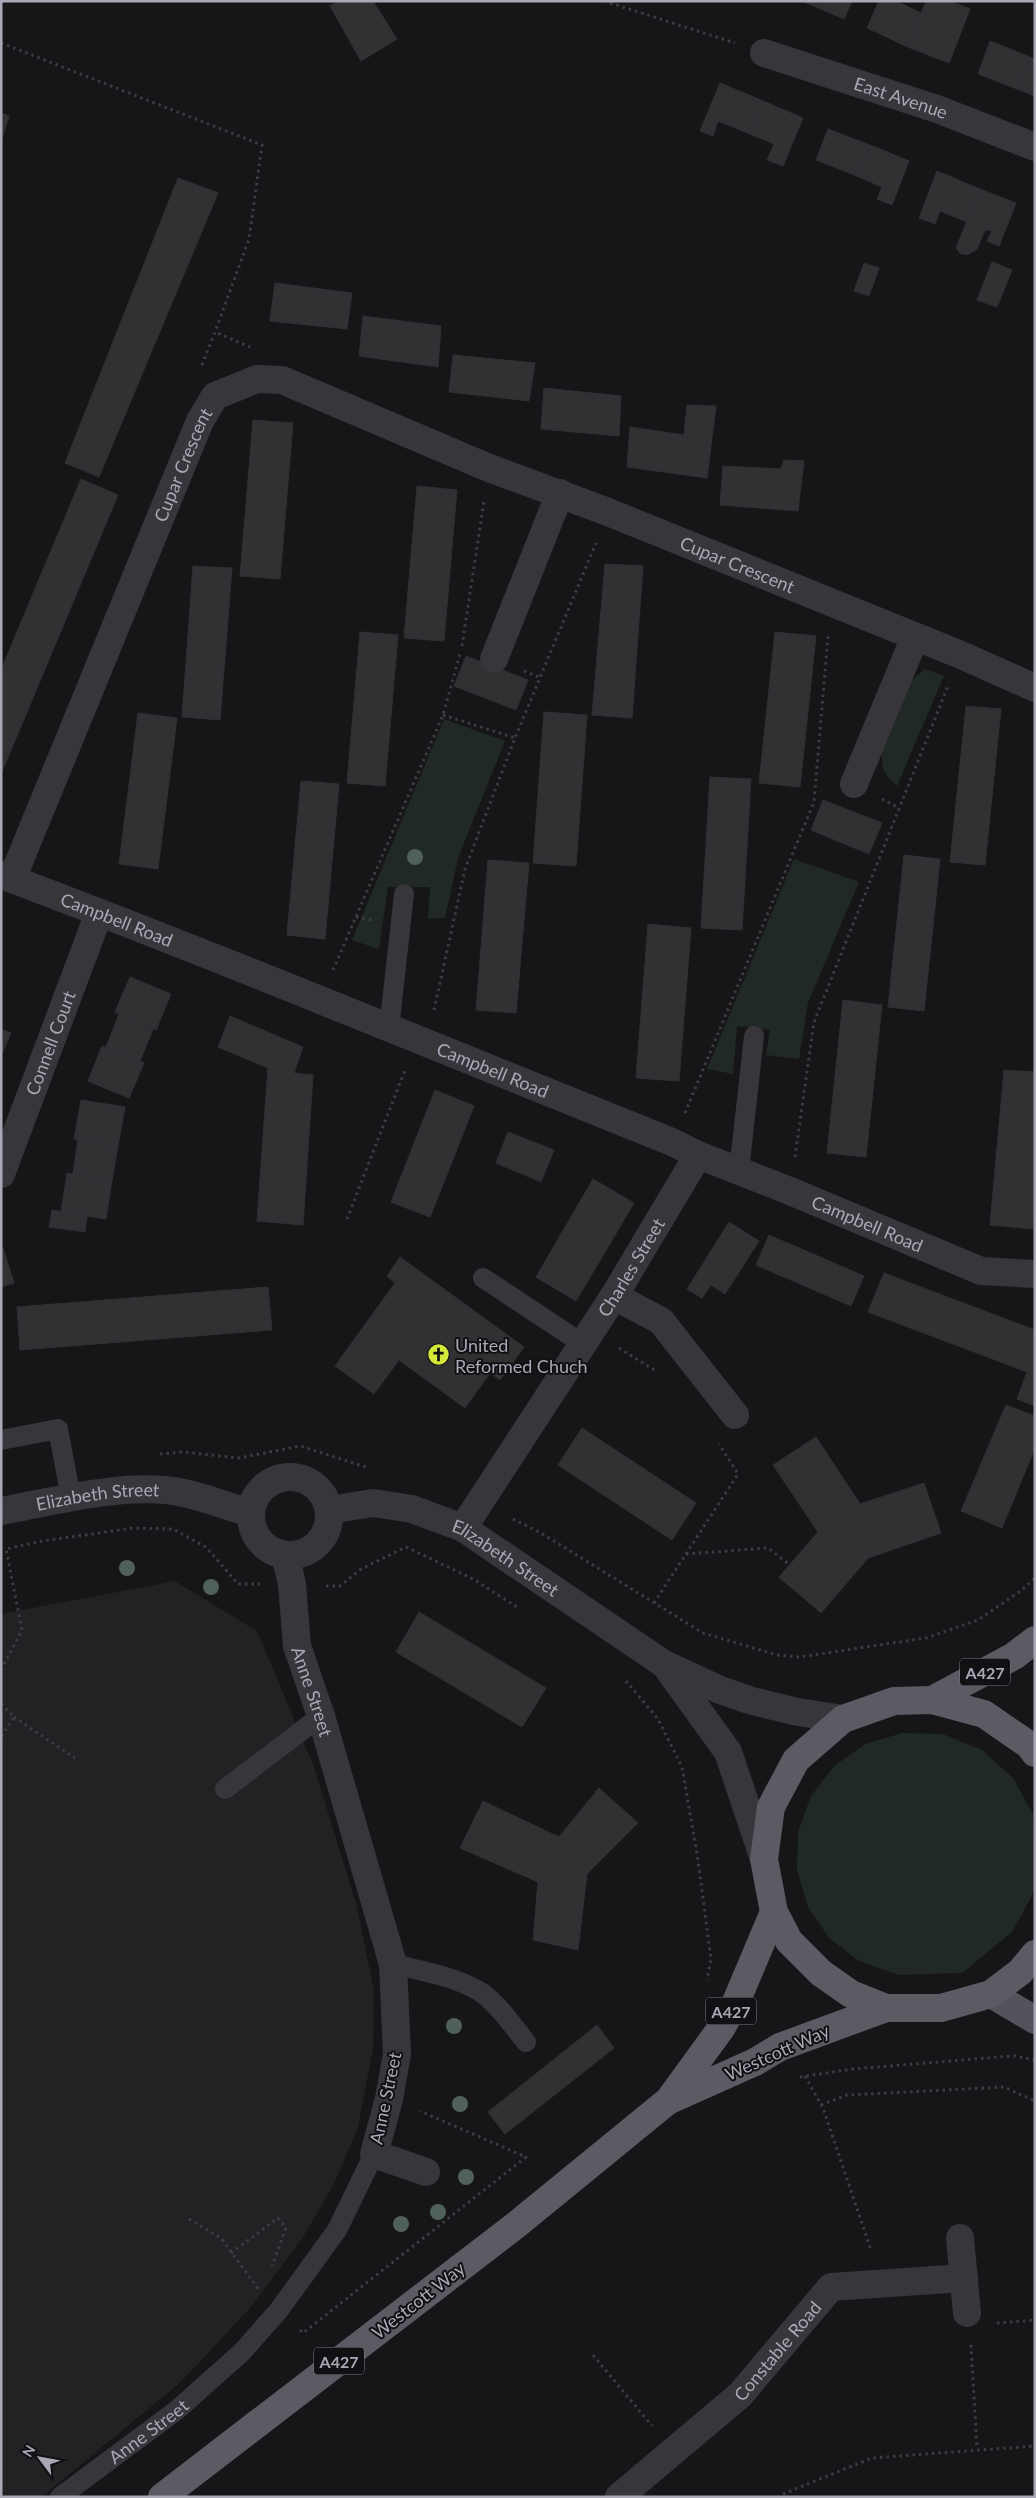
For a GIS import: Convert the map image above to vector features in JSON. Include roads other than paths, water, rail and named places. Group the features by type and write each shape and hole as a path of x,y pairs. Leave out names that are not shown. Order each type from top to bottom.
{"highway":[{"name":"A427","path":"932,1700 1014,1656 1035,1640"},
{"path":"1035,1753 1029,1745 984,1714 932,1700 894,1701 843,1719 796,1760 771,1807 764,1859 774,1912 790,1941 821,1973 851,1994 886,2008 941,2008 991,1994 1020,1972 1035,1954"},
{"name":"Westcott Way","path":"670,2100 722,2027 736,2002 774,1912"},
{"name":"Westcott Way","path":"162,2497 516,2225 670,2100 755,2062 780,2047 886,2008"}],"main road":[{"path":"991,1994 1035,2020"}],"street":[{"name":"East Avenue","path":"764,53 937,109 1035,147"},
{"name":"Cupar Crescent","path":"7,877 200,421 214,396 257,379 282,380 489,468 608,512 915,636 1035,688"},
{"path":"494,659 560,493"},
{"path":"854,784 915,636"},
{"name":"Campbell Road","path":"7,877 321,999 389,1029 672,1142 698,1155 790,1191 981,1271 1035,1274"},
{"name":"Connell Court","path":"1,1174 99,913"},
{"name":"Charles Street","path":"463,1528 614,1296 698,1155"},
{"path":"614,1296 661,1321 735,1414"},
{"path":"281,1478 297,1478 312,1484 323,1495 329,1510 329,1524 323,1538 313,1548 300,1555 285,1556 271,1550 260,1541 253,1528 251,1513 256,1498 266,1486 281,1478"},
{"name":"Elizabeth Street","path":"1,1511 71,1498 144,1489 183,1493 251,1513"},
{"name":"Elizabeth Street","path":"329,1510 373,1503 412,1509 463,1528 664,1664 720,1690 752,1702 843,1719"},
{"name":"Anne Street","path":"285,1556 292,1584 297,1646 321,1716 393,1964 397,2054 389,2099 374,2154"},
{"name":"Elizabeth Street","path":"664,1664 728,1752 764,1859"},
{"path":"374,2154 426,2172"},
{"path":"960,2238 968,2319"},
{"name":"Constable Road","path":"619,2497 740,2395 831,2287 964,2278"}],"lane":[{"path":"389,1029 404,894"},
{"path":"739,1171 754,1036"},
{"path":"483,1278 587,1338"},
{"path":"1,1440 58,1429 71,1498"},
{"path":"225,1789 321,1716"},
{"path":"393,1964 448,1977 480,1991 510,2022 526,2042"},
{"name":"Anne Street","path":"60,2497 177,2410 242,2352 279,2310 337,2230 374,2154"}],"place":[{"name":"United Reformed Chuch","path":"439,1355"}]}
